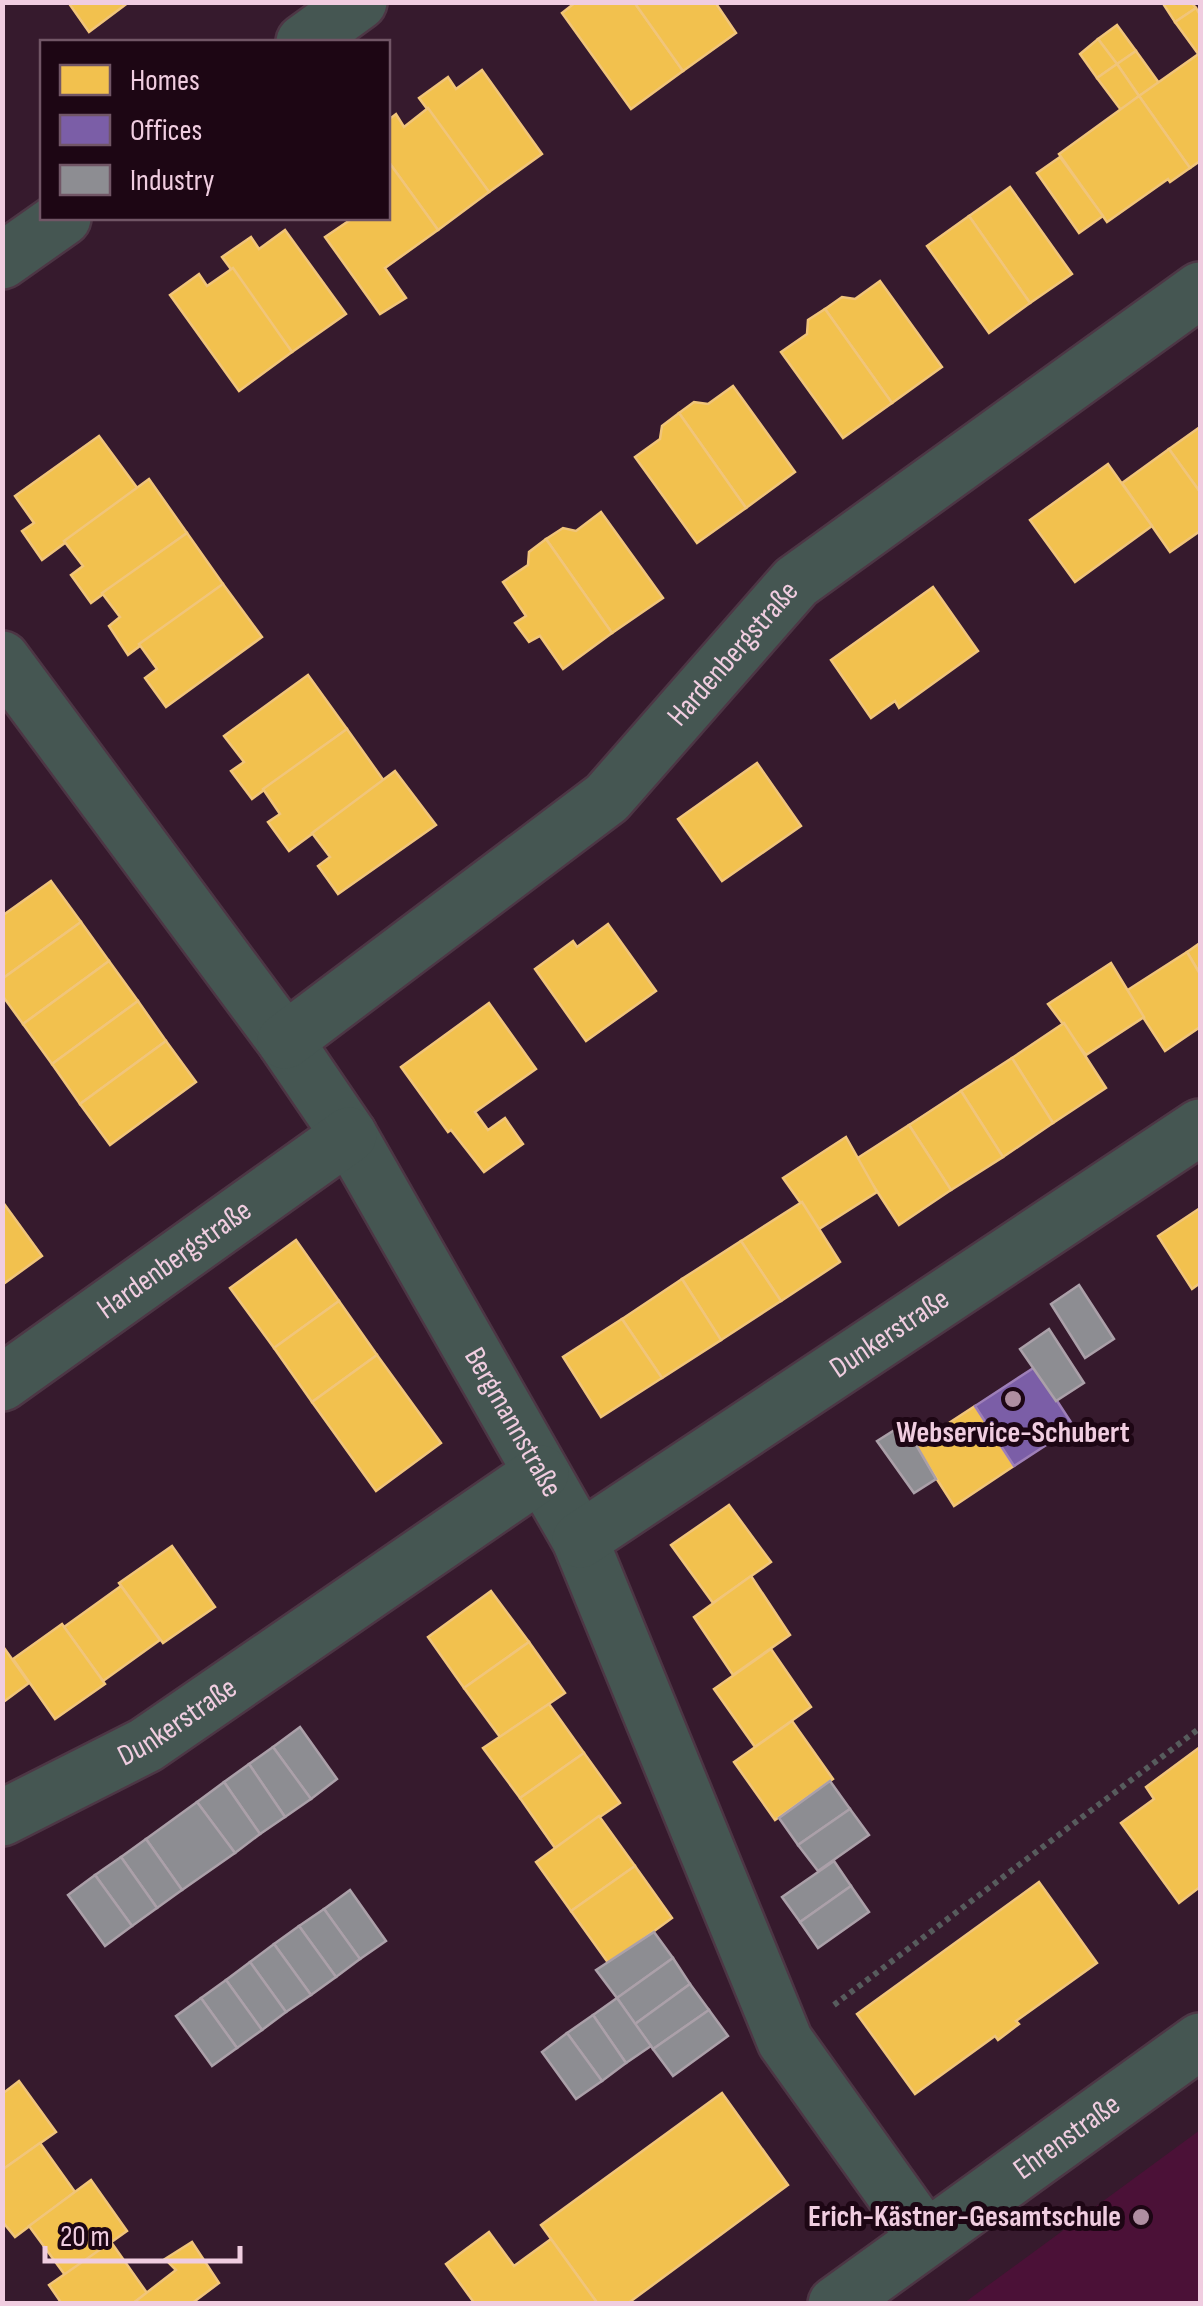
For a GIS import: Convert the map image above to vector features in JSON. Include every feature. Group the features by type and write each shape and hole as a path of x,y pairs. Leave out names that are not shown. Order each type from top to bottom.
{"street":[{"path":"307,40 359,2"},
{"path":"2,262 60,220"},
{"name":"Hardenbergstraße","path":"285,1041 608,798 796,582 1200,290"},
{"name":"Bergmannstraße","path":"2,658 285,1041 349,1135 580,1540 785,2042 925,2237"},
{"name":"Dunkerstraße","path":"580,1540 1200,1127"},
{"name":"Hardenbergstraße","path":"2,1383 349,1135"},
{"name":"Dunkerstraße","path":"2,1818 146,1745 541,1473"},
{"name":"Ehrenstraße","path":"836,2304 1200,2041"}],"path":[{"path":"785,2042 1200,1728"}],"shaded area":[{"name":"Erich-Kästner-Gesamtschule","path":"1200,2130 1200,2303 964,2303"}],"building: Homes":[{"path":"68,2 129,2 89,32"},
{"path":"576,2 634,2 683,71 631,109 562,13"},
{"path":"634,2 715,2 736,33 683,71"},
{"path":"1162,2 1191,2 1196,8 1175,22"},
{"path":"1196,8 1200,15 1199,55 1175,22"},
{"path":"1117,25 1136,51 1117,64 1098,39"},
{"path":"1098,39 1117,64 1097,78 1080,54"},
{"path":"1136,51 1159,83 1139,96 1117,64"},
{"path":"1200,53 1200,161 1190,168 1139,96"},
{"path":"1117,64 1139,96 1121,110 1097,78"},
{"path":"482,70 542,154 489,192 419,98 448,77 456,89"},
{"path":"1139,96 1190,168 1107,222 1059,154"},
{"path":"428,108 489,192 438,230 390,164 390,118 396,114 404,127"},
{"path":"1060,157 1103,216 1079,233 1037,173"},
{"path":"390,164 438,230 385,268 406,298 380,314 325,237 350,220 390,220"},
{"path":"1010,187 1072,274 1030,303 969,216"},
{"path":"969,216 1030,303 989,333 927,246"},
{"path":"285,230 346,314 292,352 222,257 251,237 259,249"},
{"path":"233,268 292,352 239,391 170,295 199,274 207,286"},
{"path":"880,281 942,367 892,403 825,309 842,297 855,299"},
{"path":"825,309 892,403 843,438 781,352 807,334 808,320"},
{"path":"733,386 795,472 746,508 679,413 694,402 708,404"},
{"path":"679,413 746,508 697,543 635,457 660,439 662,426"},
{"path":"1200,427 1200,492 1169,449"},
{"path":"99,436 138,489 42,560 22,531 34,523 15,496"},
{"path":"1169,449 1200,492 1200,531 1170,552 1122,483"},
{"path":"1108,464 1152,526 1075,582 1030,520"},
{"path":"149,479 187,533 91,603 71,575 83,566 64,541"},
{"path":"601,512 663,598 612,633 546,539 563,528 576,531"},
{"path":"187,533 223,584 128,655 109,626 120,617 102,593"},
{"path":"546,539 612,633 563,669 540,636 529,642 515,623 526,616 503,582 528,565 529,552"},
{"path":"223,584 262,637 166,707 145,678 157,669 139,644"},
{"path":"933,587 978,651 899,708 895,701 871,718 831,660"},
{"path":"308,675 347,729 252,799 231,771 244,762 224,736"},
{"path":"347,729 384,781 289,851 268,822 280,814 263,789"},
{"path":"757,763 801,826 722,881 678,819"},
{"path":"395,771 436,825 338,894 318,866 330,857 312,833"},
{"path":"51,881 81,922 2,979 2,916"},
{"path":"81,922 109,961 23,1024 2,995 2,979"},
{"path":"608,924 656,991 586,1041 535,969 573,941 577,947"},
{"path":"1200,943 1200,974 1187,952"},
{"path":"1187,952 1200,974 1200,1027 1165,1051 1126,991"},
{"path":"109,961 138,1001 52,1064 23,1024"},
{"path":"1111,963 1144,1017 1086,1055 1048,1004"},
{"path":"138,1001 166,1041 80,1104 52,1064"},
{"path":"489,1003 536,1069 475,1112 488,1130 505,1118 523,1144 484,1172 451,1130 448,1132 401,1067"},
{"path":"1064,1023 1106,1088 1053,1123 1012,1058"},
{"path":"166,1041 196,1082 110,1145 80,1104"},
{"path":"1012,1058 1053,1123 1003,1157 961,1091"},
{"path":"961,1091 1003,1157 951,1190 909,1125"},
{"path":"909,1125 951,1190 899,1225 856,1159"},
{"path":"846,1137 877,1192 819,1229 783,1178"},
{"path":"2,1201 42,1256 2,1285"},
{"path":"802,1202 840,1262 781,1301 741,1241"},
{"path":"1200,1208 1200,1283 1192,1289 1158,1236"},
{"path":"296,1240 339,1301 274,1348 230,1288"},
{"path":"741,1241 781,1301 721,1340 682,1279"},
{"path":"682,1279 721,1340 662,1378 622,1319"},
{"path":"339,1301 377,1355 312,1402 274,1348"},
{"path":"622,1319 662,1378 601,1417 563,1357"},
{"path":"377,1355 441,1443 376,1491 312,1402"},
{"path":"975,1406 1014,1466 954,1506 915,1445"},
{"path":"729,1505 771,1562 713,1603 671,1545"},
{"path":"172,1546 215,1607 163,1643 119,1583"},
{"path":"751,1576 790,1635 733,1675 694,1617"},
{"path":"121,1586 160,1640 103,1681 64,1627"},
{"path":"491,1591 529,1642 464,1688 428,1637"},
{"path":"62,1624 105,1684 55,1719 13,1659"},
{"path":"529,1642 565,1693 500,1737 464,1688"},
{"path":"2,1645 29,1683 2,1703"},
{"path":"771,1649 811,1707 755,1747 714,1689"},
{"path":"549,1704 584,1753 520,1798 483,1748"},
{"path":"792,1721 833,1779 775,1820 734,1762"},
{"path":"1200,1747 1200,1887 1179,1903 1121,1823 1154,1799 1146,1787"},
{"path":"584,1753 620,1803 555,1848 520,1798"},
{"path":"599,1816 635,1866 571,1911 536,1862"},
{"path":"635,1866 672,1918 609,1964 571,1911"},
{"path":"1039,1882 1097,1963 1016,2021 1019,2024 998,2040 995,2036 915,2094 857,2014"},
{"path":"19,2081 56,2132 2,2170 2,2094"},
{"path":"722,2093 788,2185 627,2304 598,2304 541,2225"},
{"path":"40,2143 75,2192 15,2237 2,2221 2,2170"},
{"path":"91,2180 127,2231 65,2275 29,2226"},
{"path":"489,2232 514,2266 551,2239 598,2304 475,2304 446,2264"},
{"path":"111,2242 147,2293 132,2304 62,2304 49,2285"},
{"path":"192,2242 219,2283 191,2304 132,2304 176,2270 165,2259"}],"building: Offices":[{"path":"1035,1367 1074,1427 1014,1466 975,1406"}],"building: Industry":[{"path":"1079,1285 1114,1339 1085,1358 1051,1304"},
{"path":"1049,1329 1084,1383 1056,1401 1020,1349"},
{"path":"904,1424 936,1479 914,1493 877,1441"},
{"path":"300,1727 337,1779 311,1799 273,1747"},
{"path":"273,1747 311,1799 285,1817 249,1764"},
{"path":"249,1764 285,1817 260,1834 224,1782"},
{"path":"830,1781 850,1809 798,1845 779,1818"},
{"path":"224,1782 260,1834 235,1853 197,1802"},
{"path":"197,1802 235,1853 182,1890 146,1839"},
{"path":"850,1809 869,1835 818,1871 798,1845"},
{"path":"146,1839 182,1890 157,1908 121,1857"},
{"path":"121,1857 157,1908 132,1926 95,1875"},
{"path":"834,1861 851,1886 800,1922 782,1897"},
{"path":"95,1875 132,1926 105,1946 68,1895"},
{"path":"851,1886 869,1912 818,1948 800,1922"},
{"path":"350,1890 386,1941 360,1959 324,1909"},
{"path":"324,1909 360,1959 336,1977 299,1926"},
{"path":"299,1926 336,1977 311,1995 274,1944"},
{"path":"654,1932 673,1958 617,1998 596,1970"},
{"path":"274,1944 311,1995 286,2012 250,1962"},
{"path":"673,1958 690,1984 635,2024 617,1998"},
{"path":"250,1962 286,2012 262,2030 226,1980"},
{"path":"226,1980 262,2030 237,2048 201,1998"},
{"path":"690,1984 709,2010 653,2049 635,2024"},
{"path":"201,1998 237,2048 212,2066 176,2016"},
{"path":"617,1998 651,2046 626,2063 593,2015"},
{"path":"709,2010 728,2036 673,2076 653,2049"},
{"path":"593,2015 626,2063 602,2081 567,2033"},
{"path":"567,2033 602,2081 576,2099 542,2052"}],"place":[{"name":"Webservice-Schubert","path":"1013,1399"},
{"name":"Erich-Kästner-Gesamtschule","path":"1141,2217"}]}
